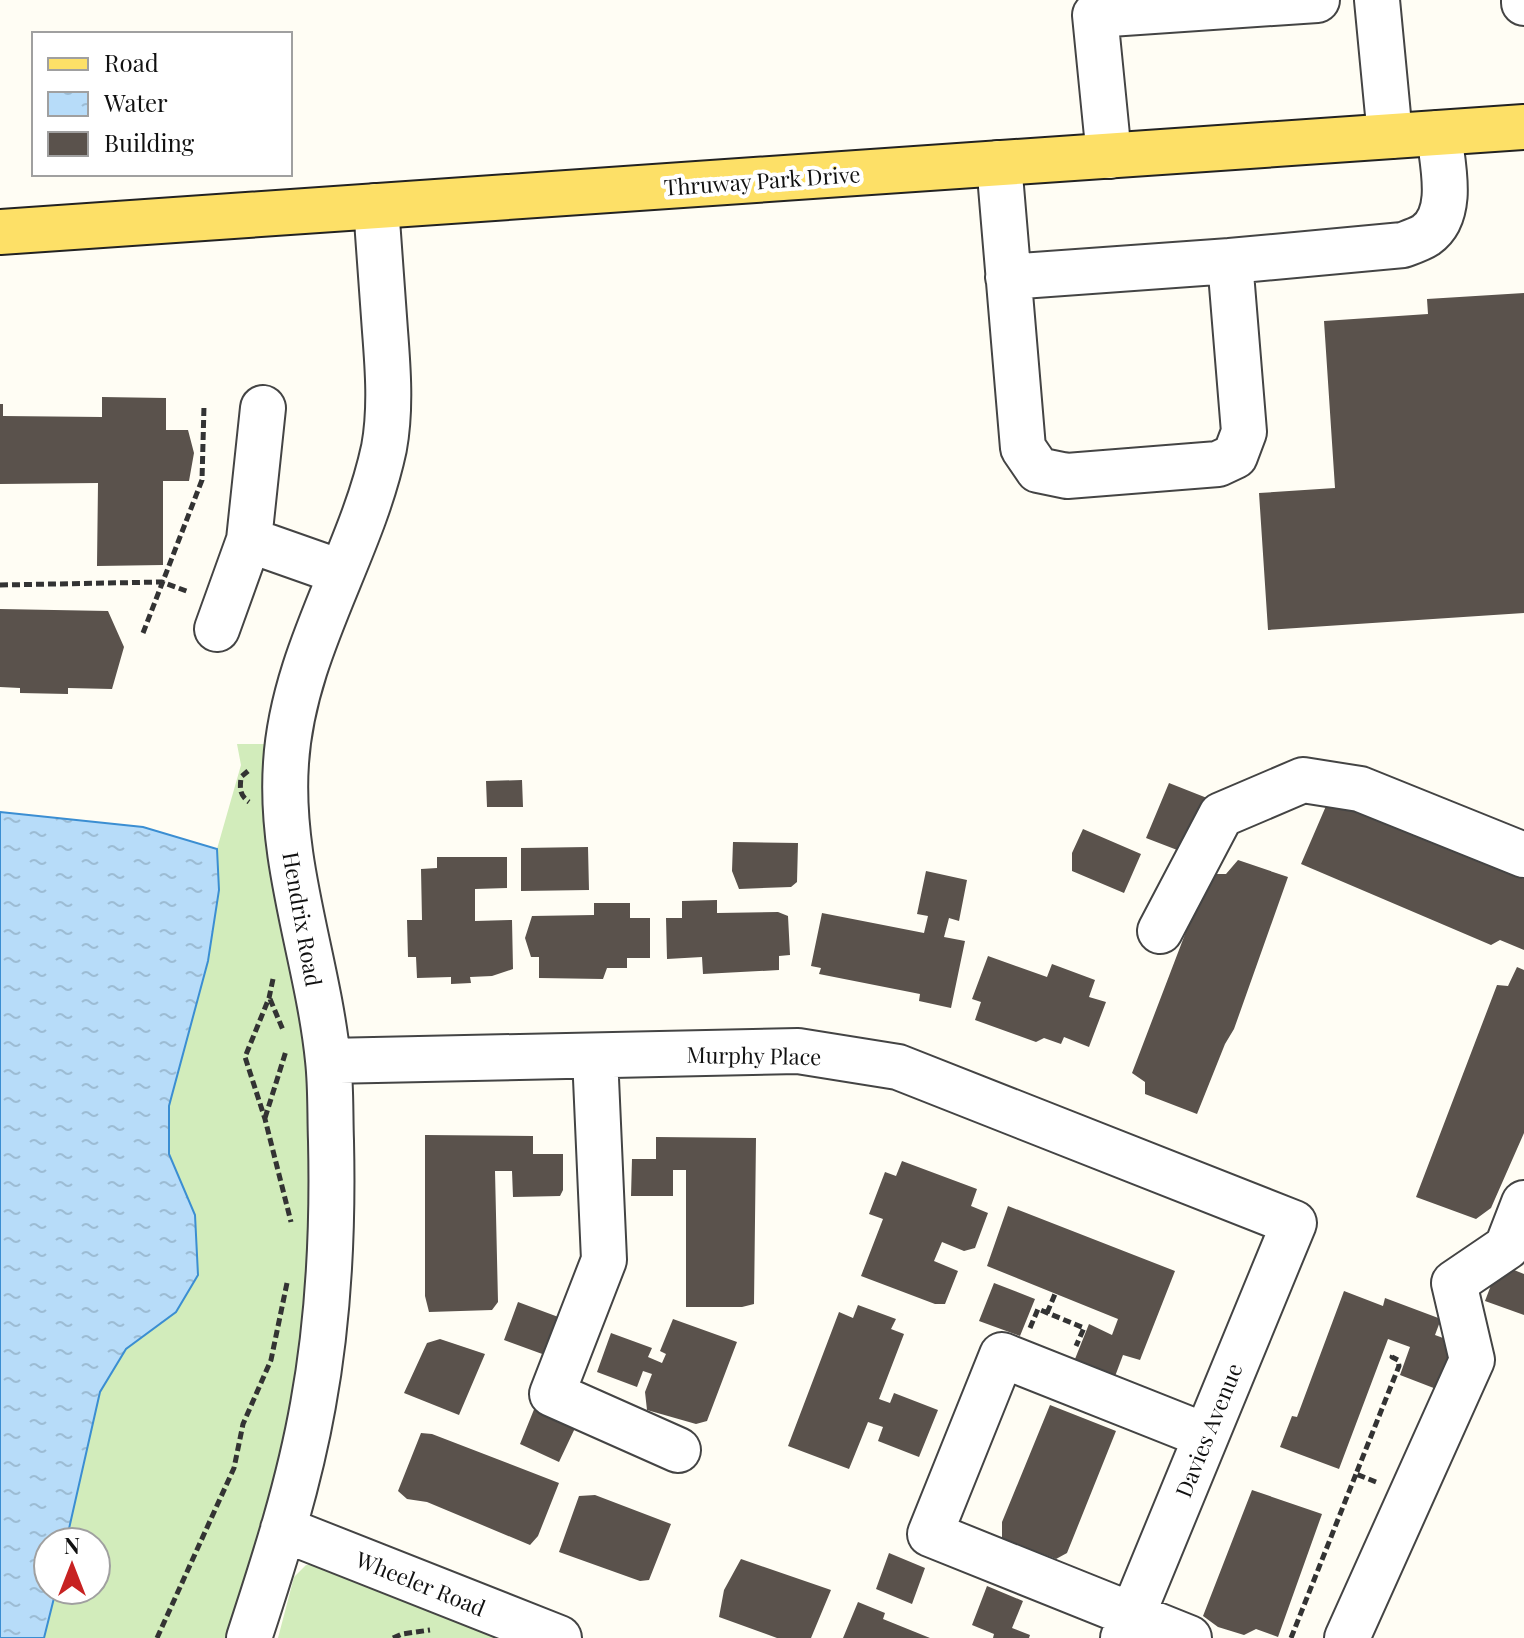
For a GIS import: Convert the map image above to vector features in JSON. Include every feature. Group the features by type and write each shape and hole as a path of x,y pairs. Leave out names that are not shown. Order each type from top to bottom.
{"main road":[{"name":"Thruway Park Drive","path":"0,232 1524,127"}],"street":[{"path":"1109,156 1095,15 1317,0"},
{"path":"1377,0 1390,136"},
{"path":"1008,277 1403,245 1428,234 1441,217 1445,189 1439,133"},
{"path":"999,163 1023,448 1038,470 1067,476 1218,464 1235,456 1244,432 1230,261"},
{"name":"Hendrix Road","path":"249,1638 283,1529 313,1404 325,1317 332,1201 328,1061 284,794 296,695 369,498 384,446 389,382 376,206"},
{"path":"217,629 249,540 263,408"},
{"path":"249,540 340,572"},
{"path":"1160,931 1221,815 1303,780 1360,789 1524,855"},
{"name":"Murphy Place","path":"328,1061 798,1051 898,1067 1294,1223"},
{"path":"595,1056 604,1260 552,1394 678,1450"},
{"path":"1347,1638 1472,1360 1454,1283 1507,1247 1524,1203"},
{"name":"Davies Avenue","path":"1128,1626 1294,1223"},
{"path":"1189,1638 1128,1626 930,1534 1002,1355 1206,1436"},
{"name":"Wheeler Road","path":"283,1529 559,1638"}],"path":[{"path":"143,633 202,480 204,406"},
{"path":"0,585 162,582"},
{"path":"275,972 269,998 245,1057 265,1119 291,1225"},
{"path":"269,998 284,1032"},
{"path":"265,1119 289,1044"},
{"path":"157,1638 234,1468 243,1424 271,1360 289,1270"},
{"path":"1047,1313 1055,1294"},
{"path":"1028,1333 1038,1309 1084,1328 1073,1353"},
{"path":"1291,1638 1399,1366 1398,1360 1392,1357 1394,1353"},
{"path":"1356,1474 1411,1496"},
{"path":"393,1638 429,1630 443,1631"}],"green space":[{"path":"237,744 272,744 310,1084 313,1221 305,1336 283,1469 234,1638 44,1638 52,1606 112,1606 112,1526 70,1526 100,1392 126,1349 176,1312 195,1215 169,1154 169,1106 208,961 219,890 217,849 241,765"},
{"path":"306,1565 323,1565 508,1638 278,1638 294,1577"}],"water":[{"path":"0,812 143,827 217,849 219,890 208,961 169,1106 169,1154 195,1215 198,1275 176,1312 126,1349 100,1392 70,1526 32,1526 32,1606 52,1606 44,1638 0,1638"}],"building":[{"path":"1524,293 1524,613 1268,630 1259,493 1335,488 1324,321 1428,314 1427,299"},
{"path":"102,397 166,398 166,430 188,430 194,453 189,481 163,481 163,565 97,566 98,483 0,484 0,404 3,404 3,416 102,417"},
{"path":"0,609 108,611 124,647 112,689 68,688 68,694 20,693 20,688 0,687"},
{"path":"522,780 523,807 487,807 486,781"},
{"path":"1169,783 1207,798 1185,853 1146,838"},
{"path":"1337,805 1524,879 1524,950 1500,940 1491,945 1301,864 1326,806"},
{"path":"1083,829 1141,854 1124,893 1072,871 1072,853"},
{"path":"733,842 798,843 797,882 791,887 739,889 732,871"},
{"path":"588,847 589,890 521,891 521,848"},
{"path":"437,857 507,857 507,888 475,889 475,921 512,920 513,969 492,976 470,977 471,983 451,984 451,977 417,978 416,957 408,957 407,920 422,920 421,869 437,868"},
{"path":"1238,860 1288,877 1234,1029 1197,1114 1145,1094 1145,1082 1132,1073 1208,874 1226,874"},
{"path":"926,871 967,880 959,921 949,918 944,937 965,941 951,1008 919,1001 920,994 819,974 821,968 811,966 822,913 924,933 928,916 917,914"},
{"path":"717,900 717,913 778,912 788,916 790,955 779,956 779,970 703,974 702,957 667,959 666,918 682,918 682,901"},
{"path":"594,903 630,903 630,918 650,918 650,958 627,958 627,968 607,968 603,979 539,978 539,957 531,957 525,938 532,916 594,915"},
{"path":"988,956 1047,977 1052,964 1095,980 1089,997 1106,1002 1089,1047 1064,1037 1061,1044 1044,1038 1036,1042 975,1020 981,1002 972,999"},
{"path":"1517,967 1524,970 1524,1133 1491,1208 1476,1219 1416,1197 1497,985 1508,986"},
{"path":"425,1135 533,1136 533,1154 563,1154 563,1190 560,1196 513,1197 512,1171 495,1171 498,1302 492,1310 429,1312 425,1296"},
{"path":"656,1137 756,1138 754,1304 742,1307 686,1307 686,1170 673,1170 673,1196 631,1196 632,1159 656,1159"},
{"path":"902,1161 977,1189 971,1206 988,1213 975,1248 964,1251 942,1242 934,1261 958,1271 945,1304 935,1304 861,1276 883,1219 869,1214 885,1172 896,1176"},
{"path":"1008,1206 1175,1271 1140,1360 1123,1355 1114,1379 1073,1364 1089,1324 1112,1335 1118,1319 987,1266"},
{"path":"1499,1264 1524,1274 1524,1315 1485,1301"},
{"path":"994,1283 1035,1299 1020,1336 979,1321"},
{"path":"1344,1291 1383,1306 1385,1298 1441,1319 1435,1335 1462,1345 1444,1392 1400,1375 1410,1347 1388,1339 1339,1469 1280,1447 1292,1416 1297,1417"},
{"path":"518,1302 561,1318 545,1355 504,1340"},
{"path":"858,1305 896,1319 891,1329 904,1334 879,1399 890,1403 894,1393 938,1410 919,1457 878,1441 883,1427 868,1422 849,1469 788,1446 839,1312 853,1318"},
{"path":"673,1319 737,1342 707,1421 696,1424 647,1410 645,1392 652,1374 643,1371 637,1387 597,1372 611,1333 652,1348 648,1357 662,1363 666,1354 660,1351"},
{"path":"440,1339 485,1354 459,1415 404,1393 427,1343"},
{"path":"1050,1405 1116,1431 1067,1553 1056,1559 1002,1539 1002,1522"},
{"path":"535,1407 576,1426 559,1462 520,1444"},
{"path":"421,1433 432,1434 559,1483 538,1536 530,1545 427,1502 407,1499 398,1491"},
{"path":"1252,1490 1322,1514 1278,1637 1256,1629 1244,1635 1218,1627 1203,1616"},
{"path":"595,1495 671,1524 649,1580 640,1581 559,1552 579,1496"},
{"path":"889,1553 925,1568 912,1604 876,1589"},
{"path":"741,1559 831,1590 811,1638 777,1638 719,1617 724,1590"},
{"path":"987,1586 1023,1601 1012,1628 1030,1635 1029,1638 993,1638 994,1634 972,1625"},
{"path":"858,1602 885,1613 883,1619 930,1638 843,1638"}]}
